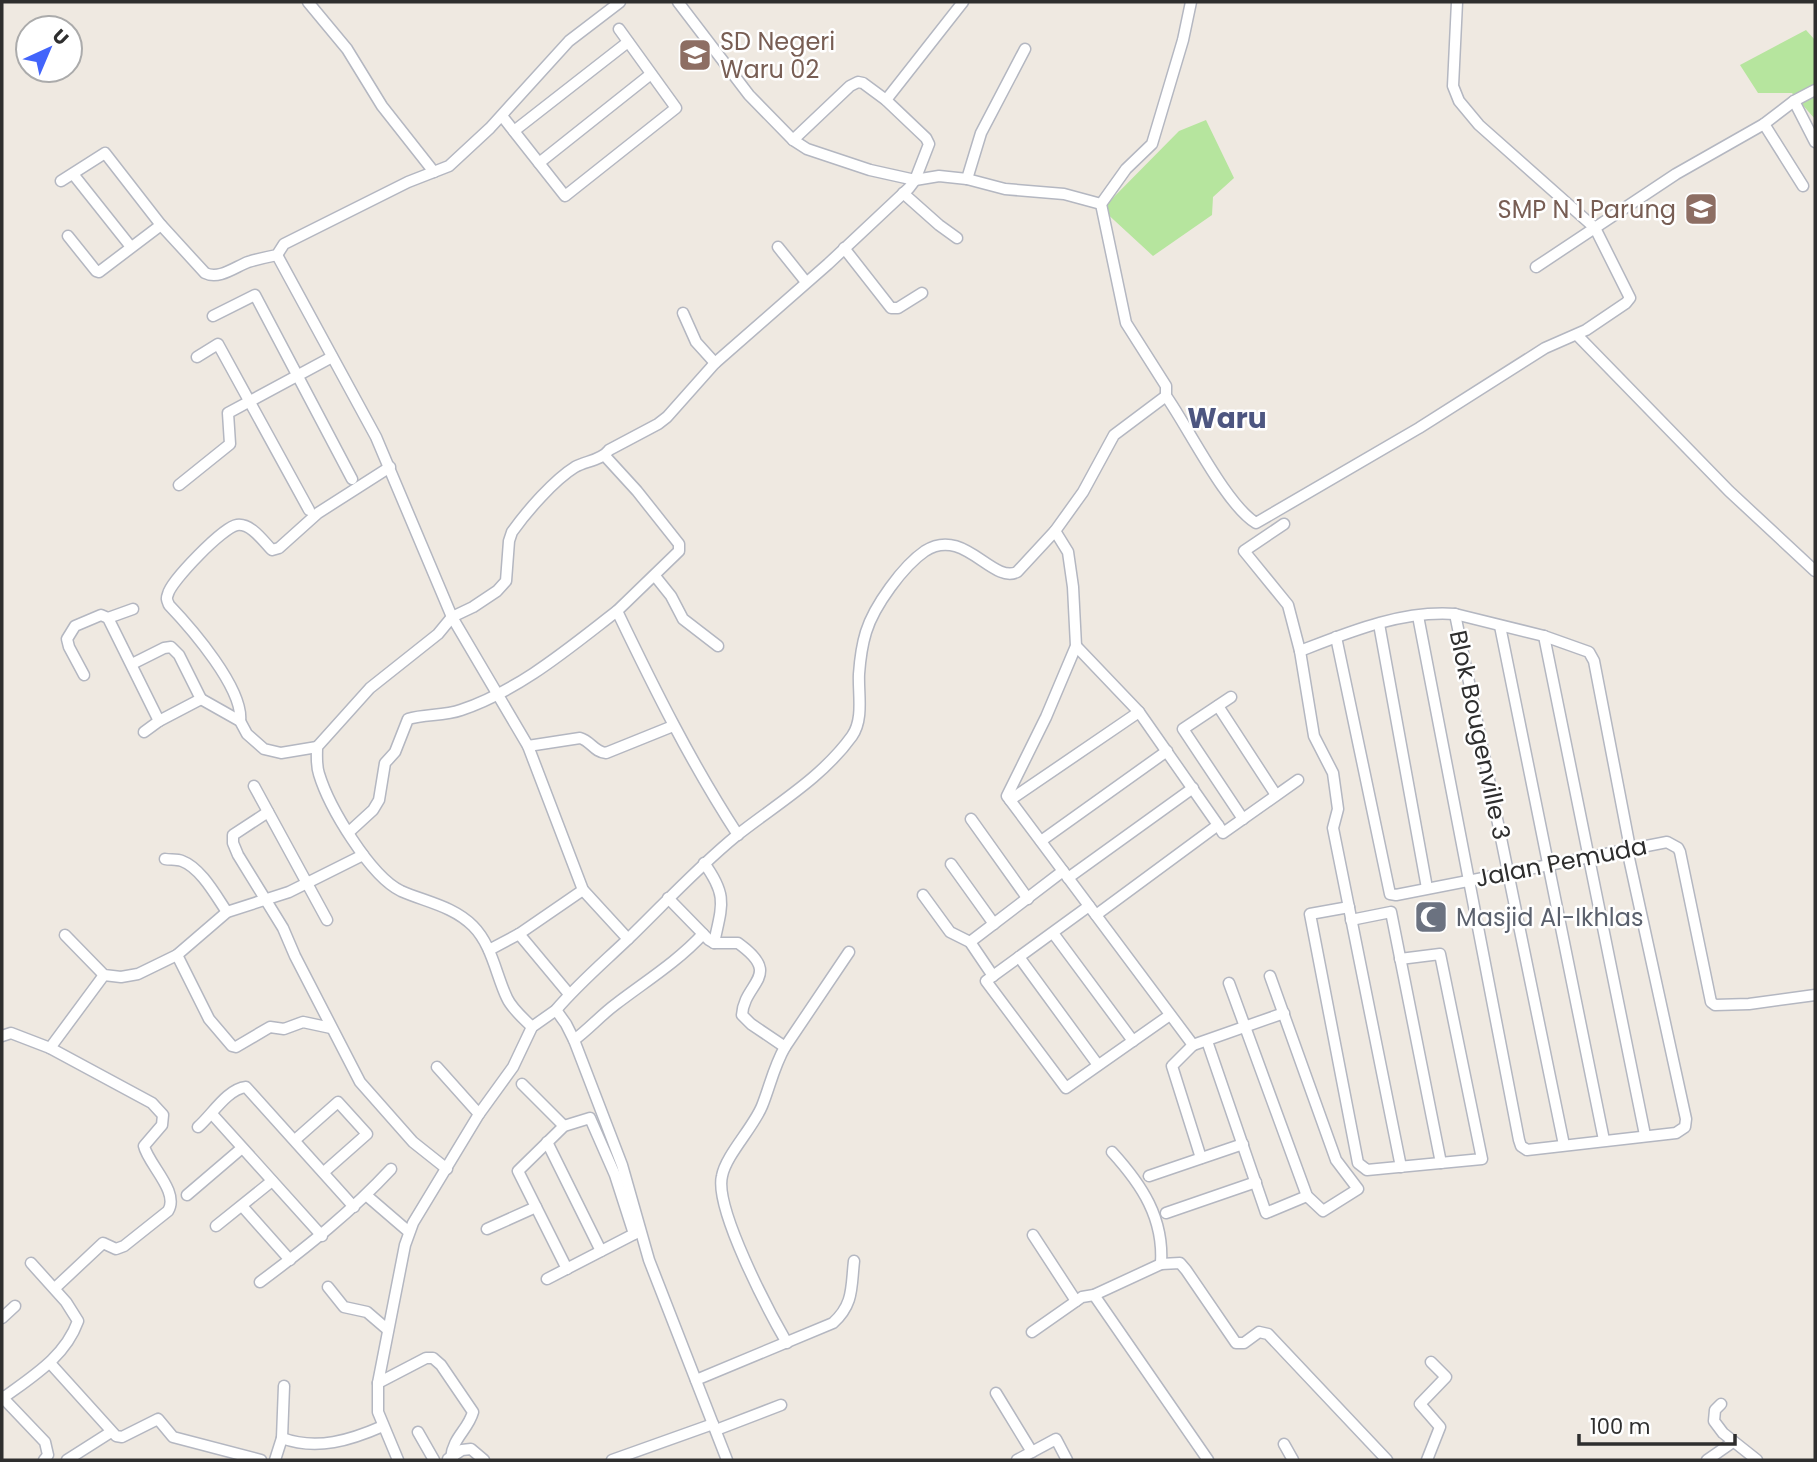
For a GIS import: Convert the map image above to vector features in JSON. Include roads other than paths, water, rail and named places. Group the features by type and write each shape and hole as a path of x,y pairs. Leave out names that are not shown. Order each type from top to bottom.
{"street":[{"path":"308,2 347,49 382,106 434,172"},
{"path":"61,181 106,153 161,225 209,276 222,274 249,262 277,255 284,244 408,182 449,166 463,156 502,116 569,41 620,2"},
{"path":"678,2 748,95 793,140 807,149 870,170 915,180 939,176 967,179 1005,189 1064,194 1101,204"},
{"path":"886,100 963,2"},
{"path":"1191,2 1157,131 1147,149 1126,169 1101,204 1126,323 1166,386 1166,396 1236,504 1256,523 1419,428 1545,348 1577,335 1630,298 1595,228 1479,125 1460,101 1454,86 1457,2"},
{"path":"502,116 565,196 676,108 619,29"},
{"path":"514,131 628,42"},
{"path":"967,179 981,133 1025,49"},
{"path":"539,163 651,74"},
{"path":"390,467 318,513 279,548 272,550 251,529 241,525 233,526 206,547 171,587 167,597 169,605 223,674 239,706 240,721 247,734 264,749 281,752 317,747 370,688 438,634 452,617 473,607 503,586 506,581 512,532 558,481 573,468 605,456 609,450 667,417 715,363 903,193 915,180 929,141 886,100 858,82 850,86 793,140"},
{"path":"1536,267 1701,159 1764,124 1794,101 1815,90"},
{"path":"1794,101 1815,142"},
{"path":"1764,124 1803,186"},
{"path":"73,174 131,247"},
{"path":"903,193 957,238"},
{"path":"68,236 98,272 161,225"},
{"path":"778,247 806,282"},
{"path":"844,248 891,308 898,308 922,293"},
{"path":"277,255 376,437 452,617 528,746 583,890 628,939"},
{"path":"213,316 255,295 352,479"},
{"path":"683,313 696,342 715,363"},
{"path":"1577,335 1729,491 1815,571"},
{"path":"197,357 218,344 309,510"},
{"path":"179,485 230,444 228,413 332,357"},
{"path":"398,1460 378,1412 377,1383 409,1232 479,1114 513,1067 531,1027 556,1010 569,994 704,863 805,785 852,737 858,723 859,674 866,631 894,583 918,557 936,546 959,546 1001,572 1017,572 1055,531 1083,492 1114,435 1166,396"},
{"path":"349,832 373,810 379,800 384,764 396,752 408,719 450,713 497,695 565,653 617,611 679,551 680,544 605,456"},
{"path":"1284,524 1244,551 1288,605 1300,651 1314,736 1333,773 1338,809 1333,828 1401,1167"},
{"path":"1055,531 1068,552 1076,646 1046,717 1007,796 1193,1045"},
{"path":"656,576 683,619 718,646"},
{"path":"108,618 133,609"},
{"path":"617,611 673,726 738,835"},
{"path":"84,675 69,647 68,636 75,626 99,614 108,618 159,721"},
{"path":"1300,651 1379,624 1418,616 1455,614 1544,636 1584,649 1592,655 1629,849 1686,1119 1685,1127 1676,1133 1527,1150 1521,1146 1418,616"},
{"name":"Blok Bougenville 3","path":"1455,614 1564,1145"},
{"path":"1379,624 1427,888"},
{"path":"1500,626 1604,1140"},
{"path":"1544,636 1645,1135"},
{"name":"Jalan Pemuda","path":"1336,637 1390,894 1667,842 1678,848 1709,998 1715,1005 1749,1004 1815,995"},
{"path":"1076,646 1139,712 1223,832 1298,780"},
{"path":"132,664 171,647 179,655 201,699 240,721"},
{"path":"1231,697 1183,729 1243,819"},
{"path":"144,732 201,699"},
{"path":"1218,706 1276,795"},
{"path":"1010,800 1139,712"},
{"path":"528,746 580,738 587,740 598,751 606,753 673,726"},
{"path":"317,747 318,774 334,808 363,855 380,876 400,890 450,909 471,924 489,950 509,1002 531,1027"},
{"path":"1041,841 1167,751"},
{"path":"254,786 327,920"},
{"path":"970,942 1028,899 1193,788"},
{"path":"268,812 237,831 232,840 238,855 283,928 353,1072 413,1142 447,1169"},
{"path":"971,818 1028,899"},
{"path":"1170,1015 1066,1088 986,981 1053,933 1093,910 1218,825"},
{"path":"65,935 104,975 121,977 138,974 177,955 227,912 265,901 308,883 363,855"},
{"path":"164,859 180,860 189,865 212,890 227,912"},
{"path":"704,863 718,882 722,896 714,943"},
{"path":"951,863 995,924"},
{"path":"489,950 519,934 583,890"},
{"path":"922,895 950,932 970,942 993,976"},
{"path":"668,898 714,943 738,943 752,955 759,965 760,980 744,1005 742,1015 785,1047"},
{"path":"1349,907 1310,914 1359,1163 1367,1170 1482,1159 1440,954 1400,959"},
{"path":"1351,920 1391,912 1441,1163"},
{"path":"1053,933 1133,1041"},
{"path":"519,934 569,994"},
{"path":"574,1040 668,966 702,934"},
{"path":"787,1343 770,1313 729,1218 721,1184 724,1168 762,1106 776,1063 849,952"},
{"path":"177,955 209,1019 232,1046 236,1047 270,1027 284,1029 303,1022 331,1028"},
{"path":"1019,957 1098,1065"},
{"path":"50,1048 104,975"},
{"path":"1229,982 1307,1196 1323,1212 1357,1189 1336,1160 1270,976"},
{"path":"556,1010 574,1040 622,1165 637,1232"},
{"path":"1201,1158 1172,1066 1193,1045 1284,1013"},
{"path":"2,1036 11,1032 50,1048 158,1109 163,1115 162,1125 145,1143 144,1150 172,1199 172,1205 124,1246 116,1249 103,1243 55,1288"},
{"path":"1207,1041 1266,1213 1307,1196"},
{"path":"438,1067 479,1114"},
{"path":"522,1084 564,1126"},
{"path":"198,1127 228,1096 246,1087 354,1207"},
{"path":"295,1140 338,1101 367,1134 324,1172"},
{"path":"212,1114 322,1236"},
{"path":"567,1269 518,1171 564,1126 590,1118 727,1460"},
{"path":"547,1142 601,1251"},
{"path":"1149,1176 1242,1144"},
{"path":"187,1195 242,1148"},
{"path":"1112,1152 1136,1178 1153,1207 1162,1244 1161,1264"},
{"path":"260,1282 322,1236 391,1169"},
{"path":"216,1226 272,1181"},
{"path":"1166,1213 1256,1182"},
{"path":"366,1195 409,1232"},
{"path":"242,1206 289,1260"},
{"path":"487,1229 536,1207"},
{"path":"547,1279 637,1232"},
{"path":"1033,1235 1076,1301"},
{"path":"696,1380 833,1324 850,1301 854,1261"},
{"path":"1032,1332 1082,1297 1094,1295 1161,1264 1175,1262 1183,1265 1237,1343 1242,1344 1259,1332 1268,1334 1387,1460"},
{"path":"31,1263 55,1288 78,1321 64,1346 50,1363 2,1397 45,1442 48,1449 47,1460"},
{"path":"328,1287 344,1307 367,1312 388,1329"},
{"path":"1094,1295 1208,1460"},
{"path":"2,1318 15,1306"},
{"path":"377,1383 426,1359 433,1358 441,1365 472,1412 471,1419 453,1444 450,1459"},
{"path":"1427,1460 1440,1427 1420,1404 1446,1378 1431,1362"},
{"path":"50,1363 111,1432 122,1437 158,1419 173,1437 261,1460"},
{"path":"275,1460 282,1438 284,1386"},
{"path":"996,1393 1031,1452"},
{"path":"1721,1404 1715,1410 1714,1421 1733,1442 1757,1460"},
{"path":"612,1460 781,1405"},
{"path":"282,1438 311,1444 329,1443 354,1438 383,1426"},
{"path":"66,1460 111,1432"},
{"path":"418,1432 434,1460"},
{"path":"1017,1460 1056,1439 1067,1460"},
{"path":"1707,1460 1733,1442"},
{"path":"1284,1444 1293,1460"},
{"path":"450,1459 462,1450 471,1449 484,1460"}],"place":[{"name":"SD Negeri Waru 02","path":"695,55"},
{"name":"SMP N 1 Parung","path":"1701,209"},
{"name":"Masjid Al-Ikhlas","path":"1431,917"}],"district":[{"name":"Waru","path":"1227,418"}]}
